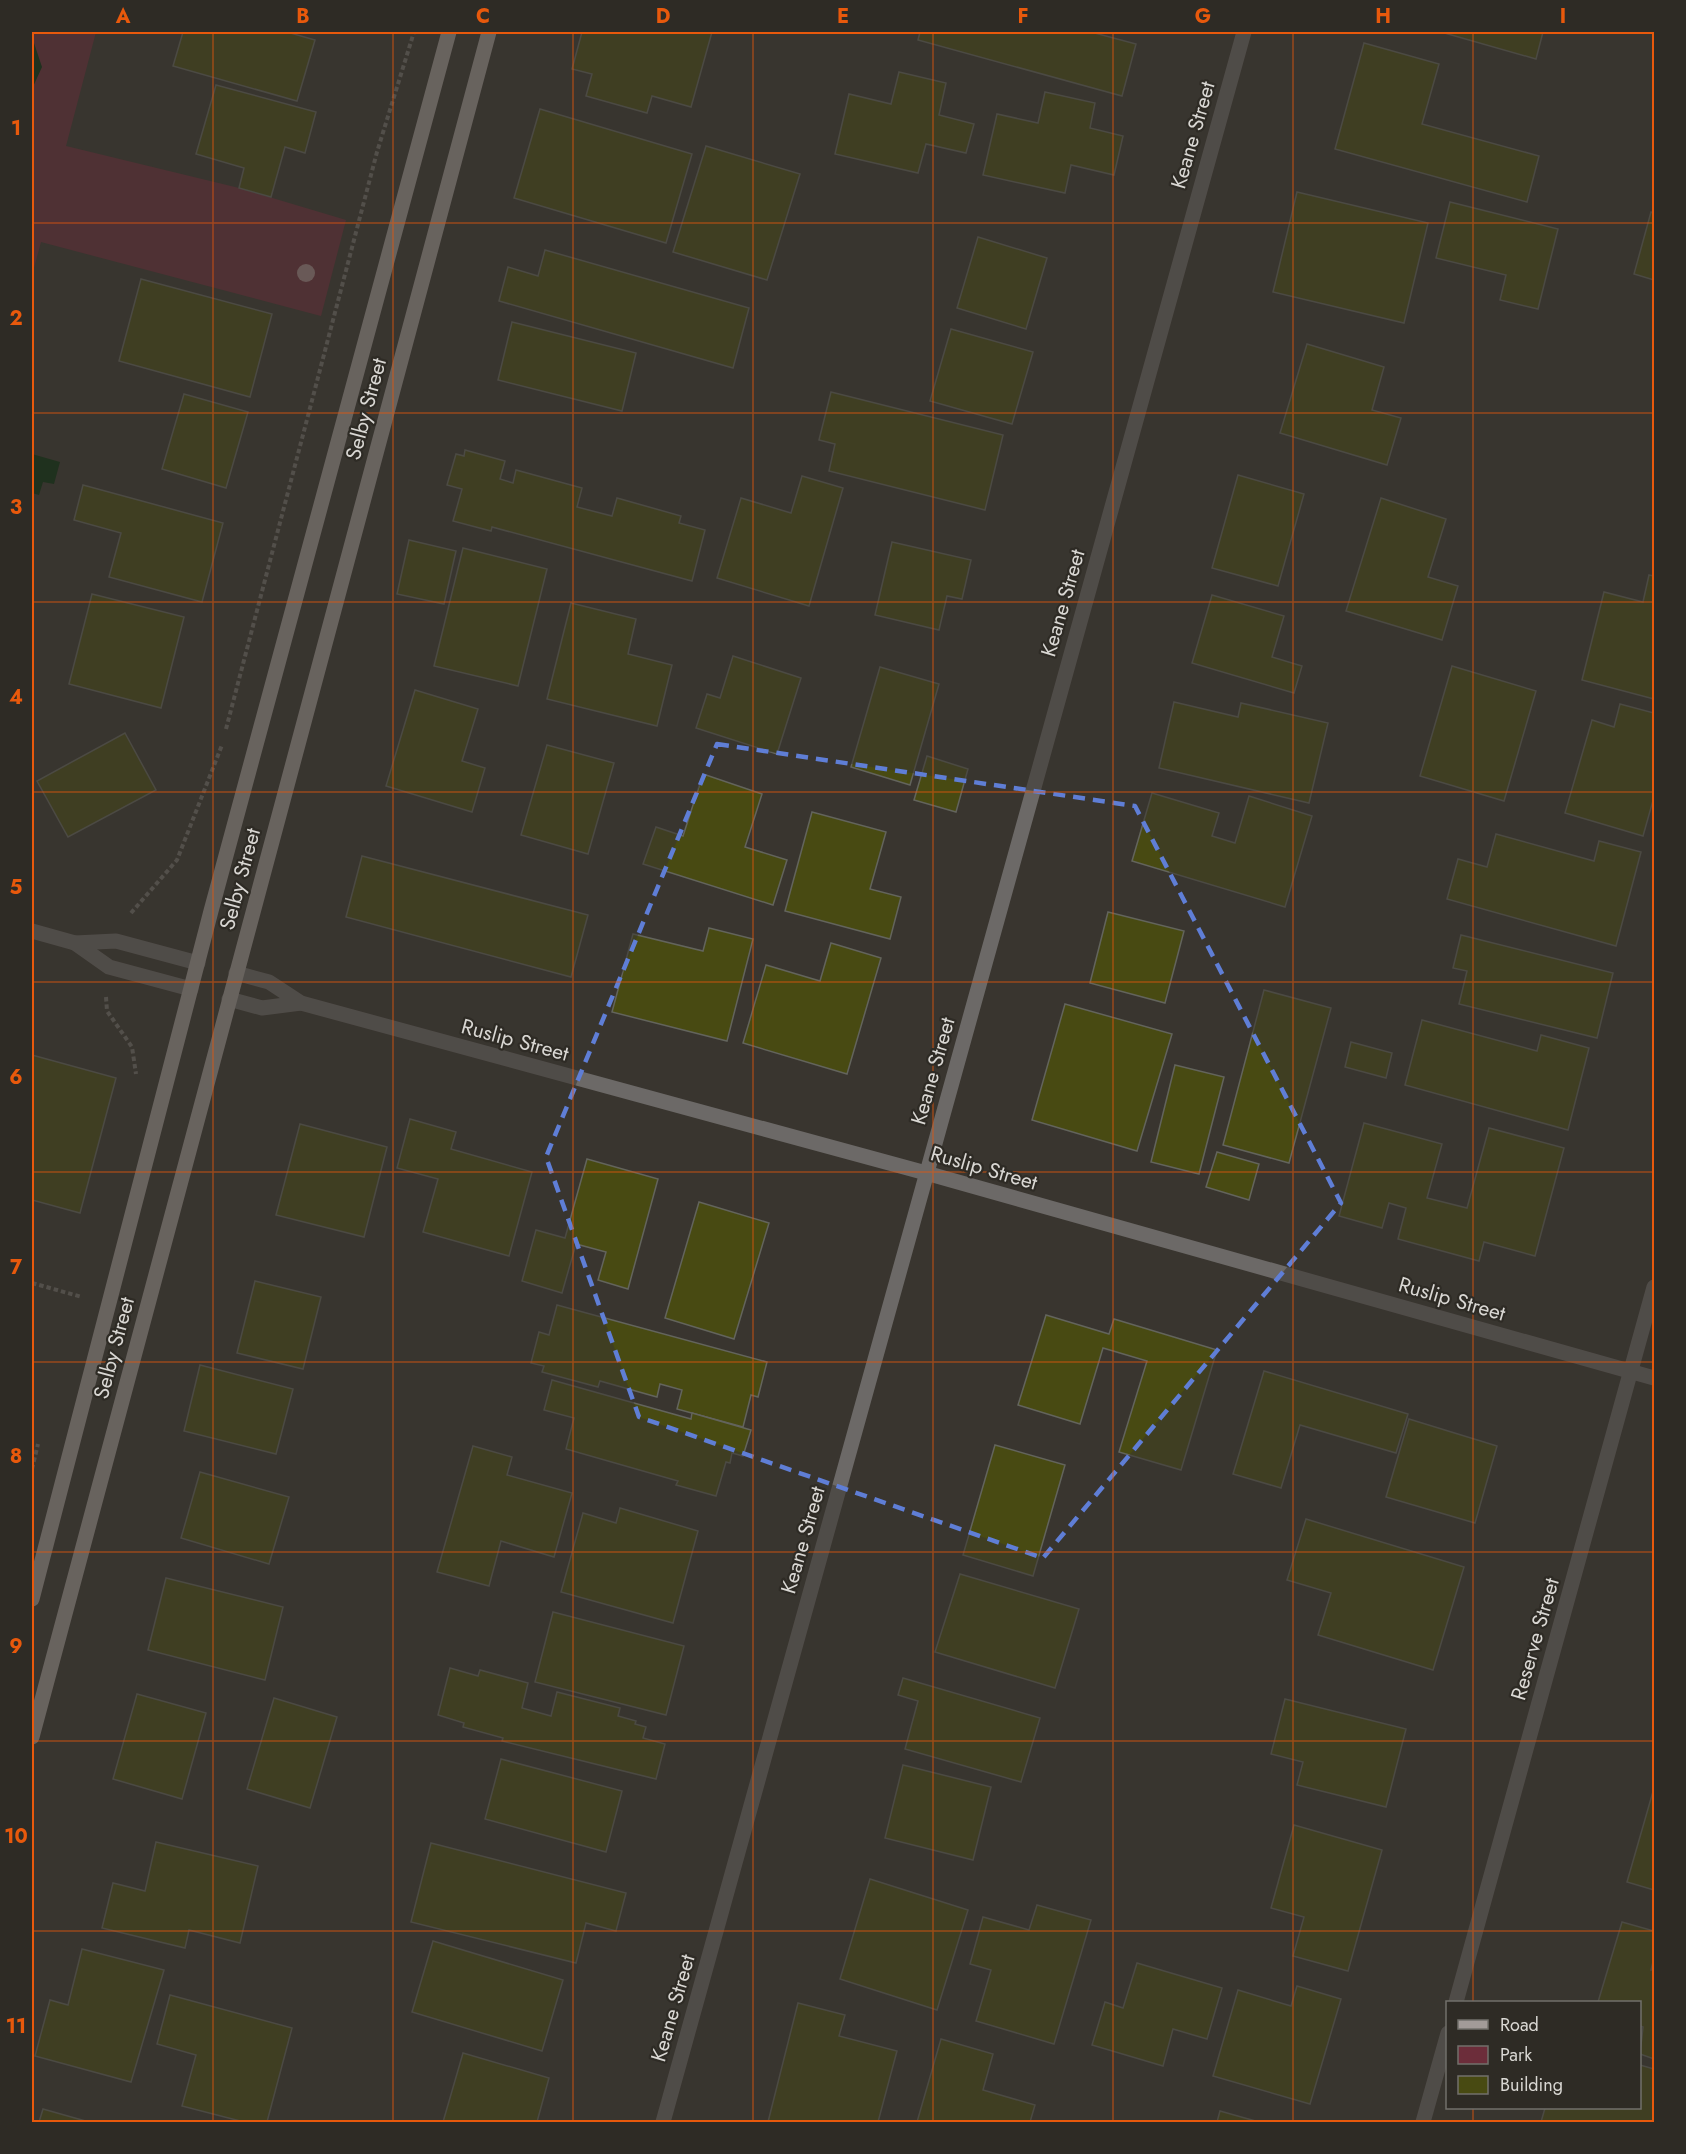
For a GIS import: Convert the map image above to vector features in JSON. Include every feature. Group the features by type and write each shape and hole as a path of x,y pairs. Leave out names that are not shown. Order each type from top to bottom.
{"main road":[{"name":"Selby Street","path":"32,1599 191,989 449,32"},
{"name":"Selby Street","path":"32,1737 489,32"}],"street":[{"name":"Keane Street","path":"663,2122 1244,32"},
{"path":"32,931 75,943 116,941 198,963"},
{"path":"75,943 109,967 191,989"},
{"name":"Ruslip Street","path":"236,973 268,982 301,1004 926,1173 1654,1378"},
{"name":"Ruslip Street","path":"230,999 262,1008 301,1004"},
{"name":"Reserve Street","path":"1456,2001 1654,1287"},
{"path":"1423,2122 1446,2040"}],"path":[{"path":"126,919 177,860 221,748 377,152 414,32"},
{"path":"106,992 107,1011 132,1047 136,1078"},
{"path":"32,1283 108,1304"},
{"path":"75,1307 81,1284"},
{"path":"32,1469 41,1434"}],"highlighted area":[{"path":"717,744 1135,806 1341,1203 1043,1558 639,1417 546,1157"}],"green space":[{"path":"32,32 96,32 66,146 239,188 346,220 321,316 41,242 32,275"}],"shaded area":[{"path":"32,37 42,67 32,89"},
{"path":"32,454 60,462 54,484 43,482 39,495 32,493"}],"building":[{"path":"183,32 287,32 315,40 297,101 173,66"},
{"path":"582,32 712,32 691,107 652,96 647,113 586,96 592,74 572,69"},
{"path":"920,32 1091,32 1136,44 1122,96 918,40"},
{"path":"1441,32 1543,32 1536,59"},
{"path":"1364,43 1439,64 1422,124 1539,156 1527,202 1335,149"},
{"path":"899,72 946,83 939,115 974,124 966,153 926,144 918,173 835,154 849,94 891,104"},
{"path":"216,85 316,112 305,153 285,147 271,197 239,188 244,168 196,154"},
{"path":"1045,92 1095,103 1090,128 1123,136 1114,175 1071,165 1065,193 983,175 997,114 1038,123"},
{"path":"540,109 692,154 666,243 514,198"},
{"path":"706,146 800,174 767,280 673,252"},
{"path":"1297,192 1428,223 1404,323 1273,292"},
{"path":"1450,202 1558,229 1538,309 1500,300 1506,275 1436,258"},
{"path":"1651,212 1654,213 1654,280 1634,274"},
{"path":"978,237 1047,258 1026,329 957,308"},
{"path":"545,250 749,308 733,368 499,301 508,267 538,276"},
{"path":"141,279 272,314 250,397 119,361"},
{"path":"512,322 636,353 622,411 498,380"},
{"path":"951,329 1033,352 1012,424 930,401"},
{"path":"1307,344 1384,367 1372,410 1401,418 1387,465 1280,433"},
{"path":"831,392 1003,435 985,510 829,471 835,444 819,440"},
{"path":"184,394 248,412 226,488 162,469"},
{"path":"465,450 505,461 500,479 513,483 516,470 582,488 577,507 612,516 617,498 681,516 679,523 705,530 692,581 492,527 491,531 453,521 462,489 447,485 456,454 464,456"},
{"path":"1238,475 1304,494 1278,586 1212,568"},
{"path":"802,476 843,488 809,606 717,578 741,498 791,513"},
{"path":"83,485 223,523 202,602 109,577 121,533 74,520"},
{"path":"1381,498 1446,519 1428,577 1458,586 1442,640 1346,611"},
{"path":"409,540 456,551 444,604 397,594"},
{"path":"892,542 971,560 962,599 947,596 939,630 875,615"},
{"path":"463,548 547,569 518,686 434,666"},
{"path":"1649,575 1654,576 1654,699 1582,680 1604,592 1643,602"},
{"path":"92,594 184,617 161,708 69,684"},
{"path":"1212,595 1284,616 1272,657 1302,666 1294,693 1192,663"},
{"path":"571,603 636,619 628,654 672,665 657,726 547,699"},
{"path":"733,656 801,678 777,754 696,728 707,694 720,698"},
{"path":"1452,666 1536,691 1504,801 1420,776"},
{"path":"880,667 939,684 910,785 851,767"},
{"path":"415,690 478,709 462,761 485,768 472,812 386,786"},
{"path":"1174,702 1238,717 1241,703 1328,723 1309,803 1159,768"},
{"path":"1620,704 1654,713 1654,797 1643,836 1565,813 1592,720 1614,727"},
{"path":"125,733 156,790 68,837 37,781"},
{"path":"547,745 614,763 588,854 521,835"},
{"path":"927,756 968,769 956,812 914,800"},
{"path":"703,774 762,794 745,847 787,860 773,905 643,864 656,827 683,836"},
{"path":"1152,793 1219,813 1212,836 1235,843 1249,796 1312,816 1285,907 1132,861"},
{"path":"812,812 886,832 870,889 901,897 890,939 785,911"},
{"path":"1496,834 1594,861 1599,841 1641,852 1616,946 1447,899 1458,859 1487,867"},
{"path":"362,856 588,915 571,977 346,917"},
{"path":"1108,912 1184,931 1165,1003 1090,983"},
{"path":"709,928 753,939 727,1041 612,1012 633,934 703,951"},
{"path":"1461,935 1613,973 1597,1038 1459,1004 1467,971 1453,968"},
{"path":"831,943 881,958 847,1074 743,1043 766,965 820,981"},
{"path":"1264,990 1331,1008 1289,1163 1223,1145"},
{"path":"1065,1004 1172,1034 1137,1151 1032,1120"},
{"path":"1422,1020 1537,1051 1541,1035 1589,1048 1568,1130 1405,1085"},
{"path":"1351,1042 1392,1053 1386,1078 1345,1067"},
{"path":"32,1055 116,1078 80,1213 32,1200"},
{"path":"1175,1065 1224,1077 1199,1174 1151,1162"},
{"path":"410,1119 456,1132 451,1149 532,1172 509,1256 423,1232 438,1179 397,1168"},
{"path":"1364,1123 1442,1144 1427,1198 1467,1208 1489,1128 1564,1148 1535,1256 1484,1242 1479,1261 1398,1239 1406,1208 1389,1203 1382,1228 1339,1216"},
{"path":"300,1124 387,1147 364,1237 276,1215"},
{"path":"1217,1152 1259,1164 1249,1200 1206,1187"},
{"path":"587,1159 658,1179 628,1289 598,1280 606,1252 576,1244 562,1293 522,1281 536,1230 565,1238"},
{"path":"699,1202 769,1223 734,1339 665,1318"},
{"path":"255,1281 321,1297 303,1369 237,1353"},
{"path":"557,1305 767,1362 758,1397 751,1395 743,1427 677,1409 682,1390 660,1384 657,1397 600,1381 598,1387 542,1372 544,1366 531,1363 539,1332 549,1335"},
{"path":"1046,1315 1109,1334 1114,1319 1217,1350 1181,1470 1119,1452 1147,1361 1103,1348 1080,1424 1018,1405"},
{"path":"200,1365 293,1389 276,1454 184,1431"},
{"path":"1264,1371 1408,1414 1396,1453 1300,1425 1281,1488 1233,1474"},
{"path":"552,1380 691,1419 692,1413 751,1430 743,1456 732,1453 730,1463 726,1462 716,1496 676,1485 678,1481 566,1449 574,1418 544,1410"},
{"path":"1409,1419 1497,1446 1475,1523 1386,1497"},
{"path":"995,1445 1065,1465 1033,1576 963,1555"},
{"path":"473,1446 512,1457 507,1475 572,1493 554,1557 501,1541 489,1586 437,1572"},
{"path":"200,1472 289,1497 269,1564 181,1538"},
{"path":"620,1508 698,1531 673,1623 561,1592 583,1513 616,1523"},
{"path":"1306,1519 1464,1567 1433,1670 1318,1635 1331,1593 1287,1580"},
{"path":"960,1574 1079,1609 1055,1688 935,1652"},
{"path":"166,1578 283,1607 265,1680 148,1650"},
{"path":"553,1612 684,1646 666,1715 535,1682"},
{"path":"450,1668 478,1676 480,1670 528,1683 522,1708 551,1716 557,1692 620,1708 618,1716 636,1721 635,1724 646,1727 643,1738 665,1744 656,1779 502,1741 503,1738 463,1727 464,1723 438,1715"},
{"path":"903,1678 1040,1718 1021,1782 905,1749 918,1701 898,1695"},
{"path":"137,1694 206,1713 182,1799 113,1779"},
{"path":"274,1698 337,1717 310,1808 247,1789"},
{"path":"1285,1699 1406,1729 1386,1807 1297,1785 1303,1762 1271,1754"},
{"path":"501,1759 622,1791 606,1852 485,1819"},
{"path":"903,1765 991,1787 973,1860 885,1838"},
{"path":"1654,1788 1654,1890 1627,1882"},
{"path":"1294,1825 1382,1850 1348,1971 1293,1956 1304,1917 1271,1908"},
{"path":"156,1842 258,1866 240,1943 189,1930 185,1948 102,1928 113,1883 145,1891"},
{"path":"431,1843 626,1893 616,1931 586,1923 576,1963 411,1922"},
{"path":"870,1879 968,1910 937,2010 840,1979"},
{"path":"1037,1905 1091,1920 1054,2044 976,2021 991,1970 970,1964 983,1917 1029,1930"},
{"path":"1622,1922 1654,1931 1654,1958 1651,1970 1654,1970 1654,2059 1641,2054 1643,2027 1641,2026 1641,2001 1598,2001"},
{"path":"433,1941 563,1980 542,2051 412,2012"},
{"path":"82,1949 164,1970 131,2082 35,2056 50,2000 68,2005"},
{"path":"1137,1963 1222,1988 1207,2039 1173,2029 1163,2066 1092,2045 1105,2002 1123,2008"},
{"path":"1297,1986 1341,1999 1310,2104 1213,2076 1238,1990 1291,2006"},
{"path":"170,1995 292,2028 267,2122 244,2122 182,2106 196,2055 157,2044"},
{"path":"798,2003 845,2015 839,2036 897,2051 878,2122 768,2122"},
{"path":"941,2039 993,2054 983,2090 1035,2105 1030,2122 917,2122"},
{"path":"463,2053 549,2078 537,2122 443,2122"},
{"path":"1641,2065 1654,2069 1654,2122 1541,2122 1545,2109 1641,2109"},
{"path":"43,2109 89,2122 39,2122"},
{"path":"1220,2111 1259,2122 1217,2122"}]}
